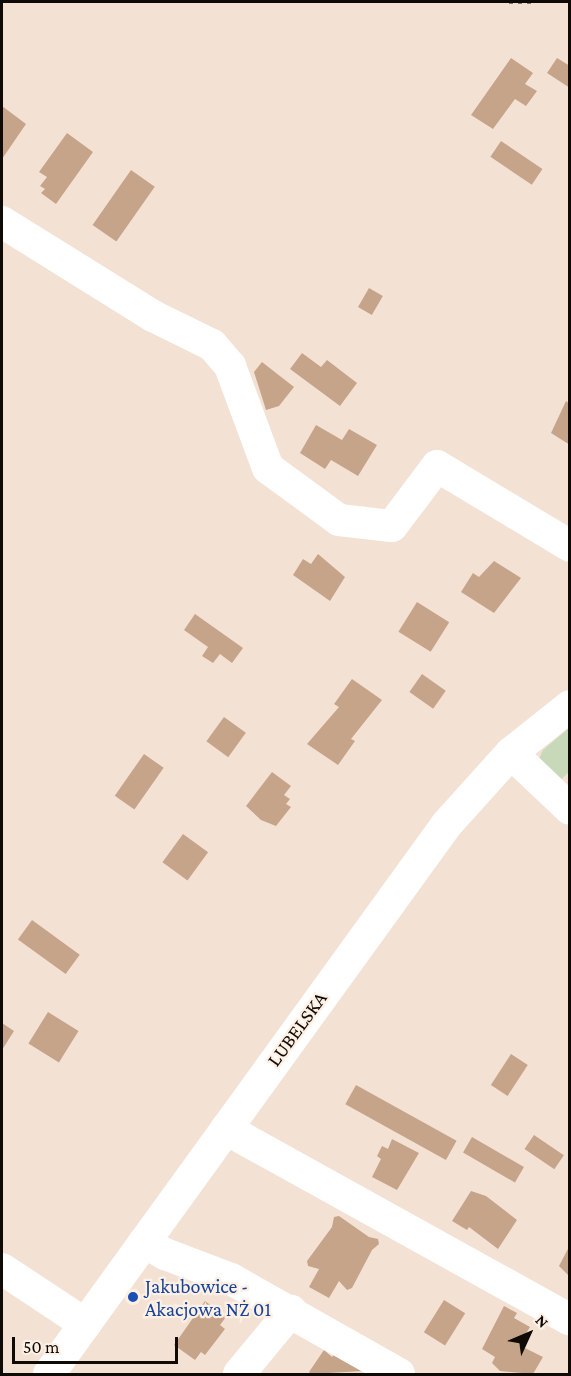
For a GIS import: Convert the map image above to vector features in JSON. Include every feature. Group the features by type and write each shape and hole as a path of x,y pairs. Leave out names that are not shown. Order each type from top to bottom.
{"street":[{"path":"2,222 153,316 212,345 230,366 268,468 339,520 392,525 437,466 570,546"},
{"name":"LUBELSKA","path":"49,1374 447,824 511,753 570,706"},
{"path":"511,753 570,809"},
{"path":"226,1129 570,1320"},
{"path":"144,1242 165,1254 231,1279 399,1374"},
{"path":"2,1269 85,1324"},
{"path":"239,1374 291,1311"}],"path":[{"path":"509,2 536,2"}],"green space":[{"path":"569,728 569,772 554,786 538,761 543,750"}],"building":[{"path":"511,58 533,73 525,84 537,91 526,106 515,99 493,129 471,115"},
{"path":"557,58 570,66 570,88 547,73"},
{"path":"2,106 26,124 2,159"},
{"path":"67,133 93,152 56,204 41,193 45,189 40,186 47,177 39,172"},
{"path":"501,141 542,169 532,185 490,157"},
{"path":"131,170 155,187 116,242 93,225"},
{"path":"369,288 383,296 372,315 358,307"},
{"path":"302,353 321,367 327,360 357,383 340,406 290,369"},
{"path":"262,362 294,387 279,406 266,410 254,372"},
{"path":"566,401 570,404 570,445 551,433"},
{"path":"316,425 342,440 349,429 377,445 358,476 331,460 325,469 300,453"},
{"path":"318,554 345,577 330,601 293,575 303,559 311,564"},
{"path":"494,561 521,578 494,613 461,592 473,573 479,577"},
{"path":"417,602 449,622 431,652 398,632"},
{"path":"195,614 243,648 232,663 220,654 213,663 202,656 208,647 184,630"},
{"path":"422,674 446,691 433,709 409,692"},
{"path":"352,679 382,700 351,739 355,741 338,765 307,744 339,707 334,704"},
{"path":"224,717 246,733 228,757 206,741"},
{"path":"144,754 164,768 134,810 115,796"},
{"path":"272,772 291,786 284,795 290,799 286,804 291,807 276,826 261,820 246,806"},
{"path":"183,834 208,852 188,881 162,862"},
{"path":"32,920 80,955 66,974 18,939"},
{"path":"48,1012 79,1031 59,1062 28,1043"},
{"path":"2,1023 14,1031 2,1050"},
{"path":"511,1054 528,1065 508,1096 491,1085"},
{"path":"356,1085 457,1141 446,1160 345,1104"},
{"path":"534,1135 564,1155 554,1169 524,1149"},
{"path":"472,1137 524,1167 515,1183 463,1153"},
{"path":"392,1139 419,1153 397,1190 372,1177 381,1159 377,1156 382,1146 388,1149"},
{"path":"471,1191 486,1196 517,1220 498,1249 469,1227 467,1230 452,1221"},
{"path":"339,1216 369,1237 378,1239 379,1244 372,1250 352,1288 347,1290 339,1281 329,1298 309,1287 319,1269 308,1266 307,1261 332,1227 334,1217"},
{"path":"570,1245 570,1277 559,1266"},
{"path":"444,1300 465,1313 445,1345 424,1332"},
{"path":"205,1301 226,1317 220,1325 225,1329 205,1355 201,1352 195,1360 174,1345"},
{"path":"504,1306 517,1313 514,1318 530,1327 519,1345 543,1357 533,1374 500,1371 492,1363 495,1357 482,1349"},
{"path":"324,1350 332,1357 336,1352 363,1371 311,1374 309,1372"}],"place":[{"name":"Jakubowice - Akacjowa NŻ 01","path":"133,1297"}]}
